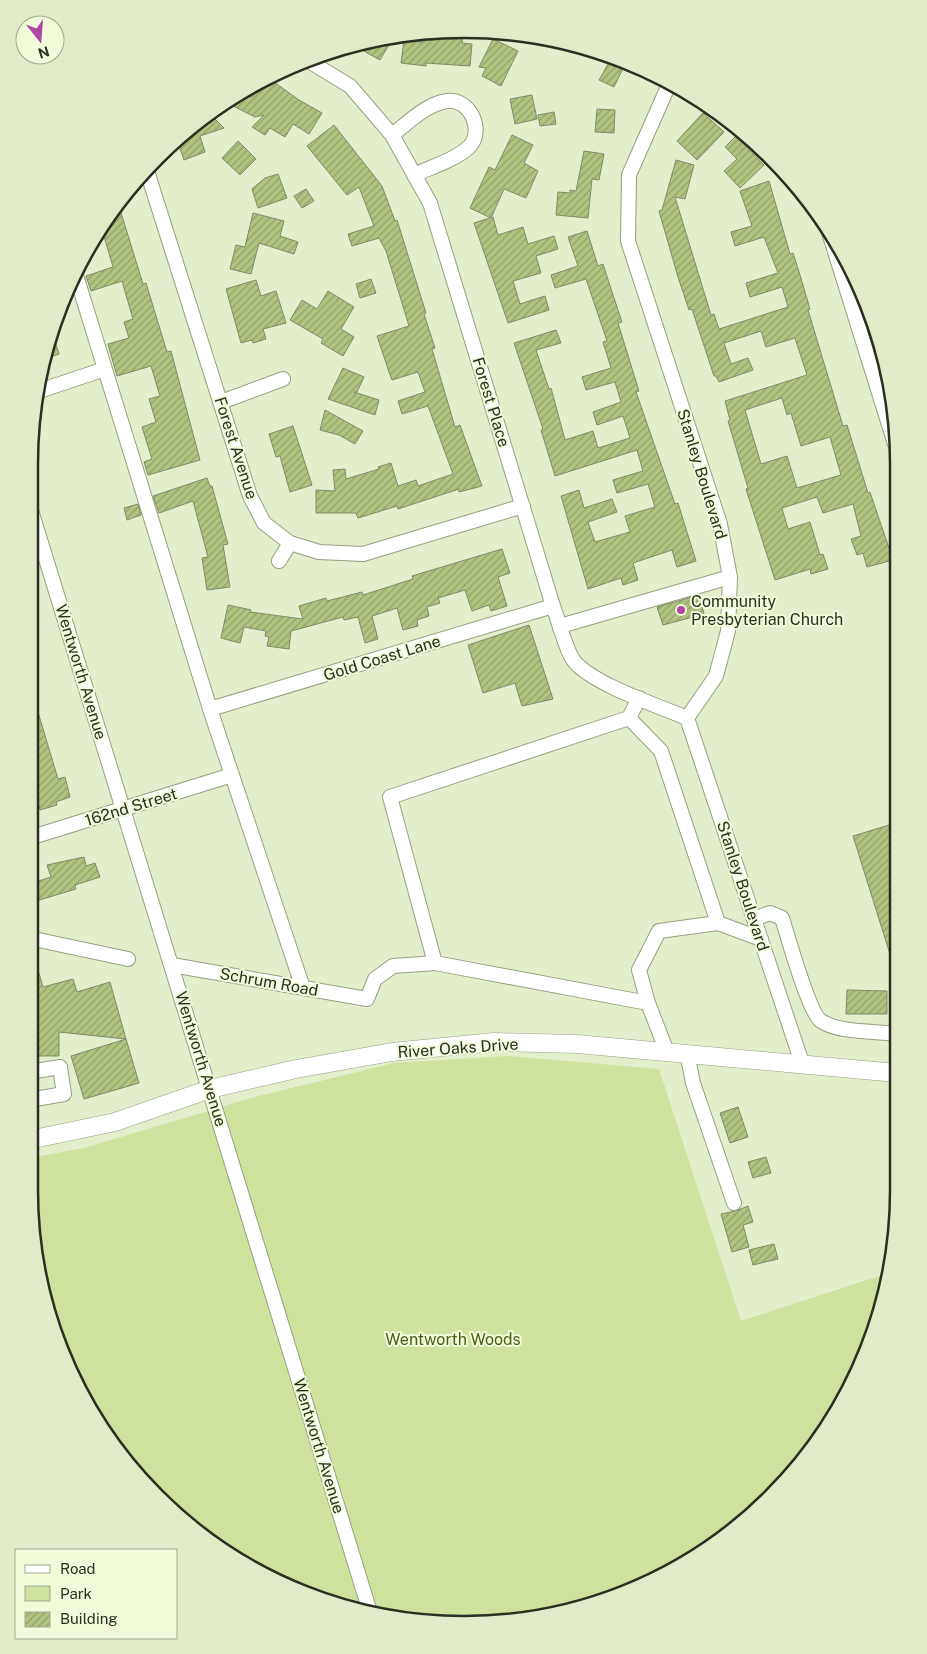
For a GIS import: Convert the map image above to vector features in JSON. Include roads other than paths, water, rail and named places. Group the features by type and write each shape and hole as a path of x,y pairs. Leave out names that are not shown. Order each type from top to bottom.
{"main road":[{"name":"River Oaks Drive","path":"38,1138 115,1122 210,1089 296,1069 392,1052 494,1042 577,1044 890,1072"}],"street":[{"name":"Forest Place","path":"315,65 350,86 392,135 430,203 553,606 573,660 590,674 639,698 687,718"},
{"name":"Stanley Boulevard","path":"667,90 629,175 628,240 720,524 730,577 728,631 716,676 687,718 802,1063"},
{"path":"392,135 431,106 440,102 450,101 462,104 470,112 476,124 476,135 470,146 460,153 414,175"},
{"name":"Forest Avenue","path":"149,177 250,496 264,523 290,543 319,552 363,554 523,506"},
{"path":"838,261 887,419"},
{"path":"78,282 210,709 303,988"},
{"path":"44,389 105,368"},
{"path":"220,402 284,379"},
{"name":"Wentworth Avenue","path":"38,533 368,1605"},
{"path":"278,561 290,543"},
{"path":"560,626 730,577"},
{"name":"Gold Coast Lane","path":"210,709 553,606"},
{"path":"639,698 629,718 390,797 436,963 648,1002"},
{"path":"629,718 661,750 718,923"},
{"name":"162nd Street","path":"38,835 232,775"},
{"path":"754,919 770,913 782,918 811,1007 820,1021 839,1028 890,1033"},
{"path":"667,1052 648,1002 639,970 659,931 718,923 761,939"},
{"path":"38,940 128,958"},
{"name":"Schrum Road","path":"172,965 367,999 375,979 393,966 436,963"},
{"path":"687,1053 705,1118 734,1203"},
{"path":"38,1071 60,1067 64,1094 38,1098"}],"place":[{"name":"Community Presbyterian Church","path":"681,610"}],"park label":[{"name":"Wentworth Woods","path":"453,1339"}]}
